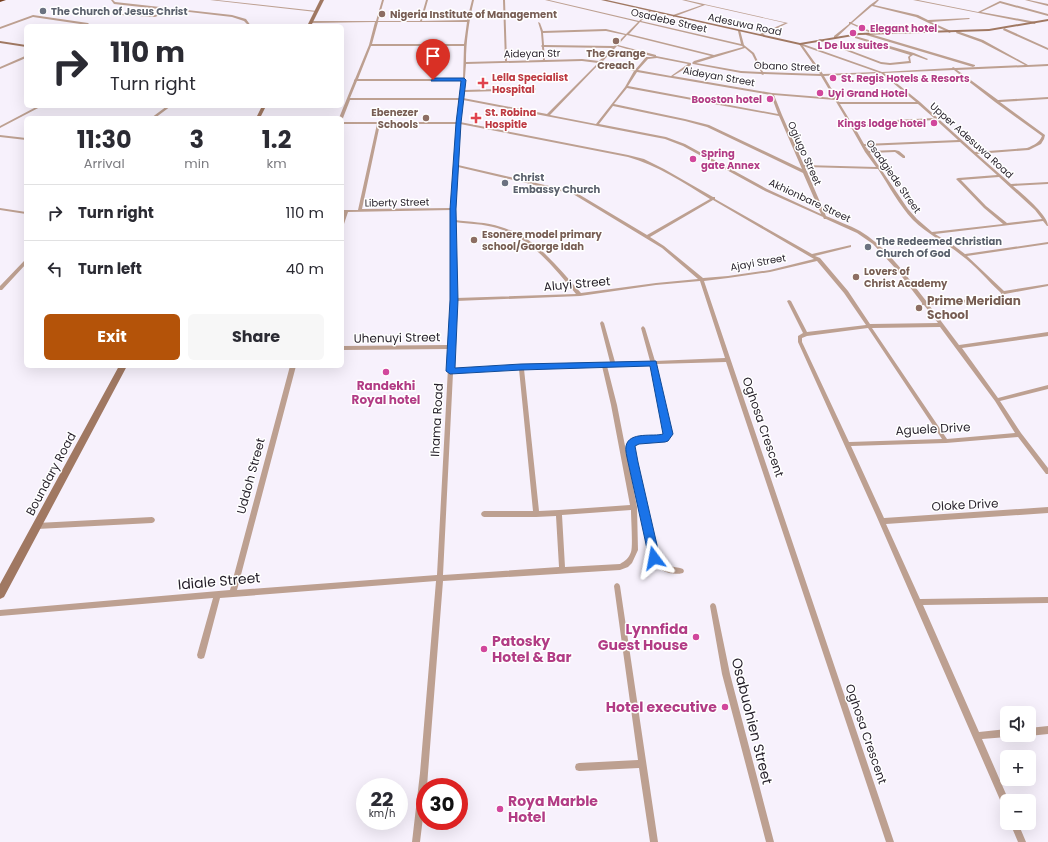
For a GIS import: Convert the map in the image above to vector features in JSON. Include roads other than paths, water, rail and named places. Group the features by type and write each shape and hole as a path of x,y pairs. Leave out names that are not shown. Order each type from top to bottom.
{"highway":[{"path":"0,1 4,0"}],"street":[{"path":"112,0 114,3 232,16 245,20 248,24"},
{"path":"211,0 316,12"},
{"path":"322,0 310,24 468,21"},
{"path":"342,116 370,45 383,0"},
{"path":"421,22 427,0"},
{"name":"Ihama Road","path":"416,842 424,773 440,577 454,300 453,209 458,123 464,80 465,45 468,21 473,0"},
{"path":"504,0 506,62"},
{"name":"Osadebe Street","path":"546,0 744,46"},
{"name":"Adesuwa Road","path":"603,0 800,44 881,72"},
{"path":"684,0 787,23 761,35"},
{"path":"835,37 878,0"},
{"path":"914,0 1036,23"},
{"path":"935,4 941,0"},
{"path":"1026,0 1048,5"},
{"path":"979,12 1000,2 1048,15"},
{"path":"1043,4 1048,2"},
{"path":"674,16 704,4"},
{"path":"871,5 913,15 929,21 950,32"},
{"path":"149,15 164,8"},
{"path":"122,14 157,16 172,9"},
{"path":"548,115 650,11"},
{"path":"0,28 34,16 88,24"},
{"path":"929,21 969,19"},
{"path":"800,44 835,37 867,34 957,32 1004,29 1048,20"},
{"path":"539,23 542,32 544,61"},
{"path":"850,23 873,34"},
{"path":"1004,29 1048,49"},
{"path":"542,32 606,30 713,56"},
{"path":"739,30 744,46 754,54 763,74"},
{"path":"957,32 982,41 1028,66"},
{"path":"867,34 978,67"},
{"path":"856,37 927,59"},
{"path":"819,40 885,64 910,62 909,57 913,54"},
{"path":"0,42 24,46"},
{"name":"Osadgiede Street","path":"800,44 822,75 867,152 907,210 931,233 964,255 1003,293"},
{"path":"370,45 465,45"},
{"path":"542,46 615,46 690,64"},
{"path":"672,76 690,64 744,46"},
{"path":"597,124 626,87 636,70 647,58 657,57"},
{"path":"0,68 24,58"},
{"name":"Aideyan Str","path":"465,63 582,60 599,62"},
{"name":"Aideyan Street","path":"599,62 772,94 838,101 919,103"},
{"name":"Obano Street","path":"693,63 741,72 822,75 953,68 1048,65"},
{"path":"953,68 1044,136 1042,141 1037,146 1028,149 974,152"},
{"name":"Upper Adesuwa Road","path":"881,72 919,103 974,152 1010,185 1045,220 1048,225"},
{"path":"355,80 464,80"},
{"path":"626,87 780,115"},
{"path":"462,90 534,89"},
{"name":"Ogiugo Street","path":"772,94 825,218"},
{"path":"996,101 1048,98"},
{"name":"Akhionbare Street","path":"349,99 461,99 666,138 684,145 766,190 858,232 874,243 893,263 958,347 997,400 1019,435 1048,471"},
{"path":"612,105 708,126 805,172"},
{"path":"0,127 36,108"},
{"path":"156,116 167,108"},
{"path":"852,128 896,121 936,119"},
{"path":"344,123 458,123 636,158 663,170 818,259 846,292 870,326 946,441"},
{"path":"360,211 379,123"},
{"path":"0,136 24,139"},
{"path":"863,145 960,141"},
{"path":"867,152 894,151 898,152 904,157"},
{"path":"456,166 574,194 663,247 701,279"},
{"path":"802,166 878,168"},
{"path":"1000,176 958,179 985,207 1006,224"},
{"path":"1010,185 1048,183"},
{"path":"647,237 714,198"},
{"path":"1,209 24,212"},
{"name":"Liberty Street","path":"344,211 453,209"},
{"path":"931,233 1045,220"},
{"path":"453,221 493,226 507,230 523,238 539,250 580,295"},
{"path":"964,255 1048,243"},
{"path":"812,255 850,246"},
{"name":"Ajayi Street","path":"701,279 770,271 818,259"},
{"path":"0,289 24,264"},
{"name":"Aluyi Street","path":"454,300 580,295 701,279"},
{"name":"Oghosa Crescent","path":"701,279 890,842"},
{"path":"924,304 1000,299 1003,297 1003,293 1048,285"},
{"path":"789,301 806,334"},
{"path":"602,323 613,364"},
{"path":"940,325 870,326 806,334 800,337 800,342 919,602 1002,794"},
{"path":"643,328 653,363 668,434 665,438 637,440 632,443 632,454 654,558 658,566 665,570 681,571"},
{"path":"958,347 1048,334"},
{"name":"Uhenuyi Street","path":"344,348 452,347"},
{"path":"450,371 728,360"},
{"path":"484,514 559,513 634,507 614,405 604,364"},
{"path":"521,367 536,514"},
{"name":"Boundary Road","path":"0,594 122,368"},
{"name":"Uddoh Street","path":"233,592 292,368"},
{"path":"997,400 1048,387"},
{"name":"Aguele Drive","path":"848,444 946,441 1019,435"},
{"name":"Idiale Street","path":"0,613 233,592 440,577 620,567 627,564 633,557 635,550 634,507"},
{"name":"Oloke Drive","path":"882,522 1048,510"},
{"path":"559,513 562,570"},
{"path":"37,526 152,520"},
{"path":"617,586 654,842"},
{"path":"201,655 218,594"},
{"path":"919,602 1048,600"},
{"name":"Osabuohien Street","path":"712,606 726,674 770,842"},
{"path":"1036,731 1048,730"},
{"path":"976,736 1000,734"},
{"path":"579,767 643,764"},
{"path":"1017,830 1022,842"}],"place":[{"name":"The Church of Jesus Christ","path":"43,11"},
{"name":"Nigeria Institute of Management","path":"382,14"},
{"name":"Elegant hotel","path":"862,28"},
{"name":"L De lux suites","path":"853,33"},
{"name":"The Grange Creach","path":"616,41"},
{"name":"St. Regis Hotels & Resorts","path":"833,78"},
{"name":"Lella Specialist Hospital","path":"483,83"},
{"name":"Uyi Grand Hotel","path":"820,93"},
{"name":"Booston hotel","path":"770,99"},
{"name":"Ebenezer Schools","path":"426,118"},
{"name":"St. Robina Hospitle","path":"476,118"},
{"name":"Kings lodge hotel","path":"934,123"},
{"name":"Spring gate Annex","path":"693,159"},
{"name":"Christ Embassy Church","path":"505,183"},
{"name":"Esonere model primary school/Gaorge Idah","path":"474,240"},
{"name":"The Redeemed Christian Church Of God","path":"868,247"},
{"name":"Lovers of Christ Academy","path":"856,277"},
{"name":"Prime Meridian School","path":"919,308"},
{"name":"Randekhi Royal hotel","path":"386,372"},
{"name":"Lynnfida Guest House","path":"696,637"},
{"name":"Patosky Hotel & Bar","path":"484,649"},
{"name":"Hotel executive","path":"725,707"},
{"name":"Roya Marble Hotel","path":"500,809"}]}
